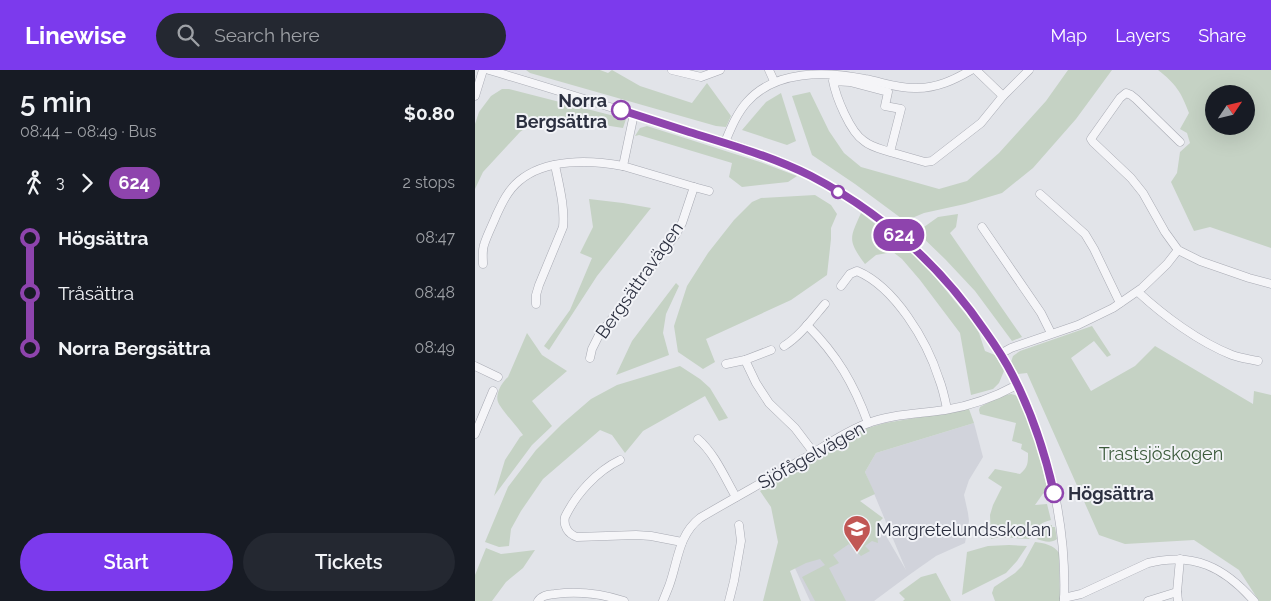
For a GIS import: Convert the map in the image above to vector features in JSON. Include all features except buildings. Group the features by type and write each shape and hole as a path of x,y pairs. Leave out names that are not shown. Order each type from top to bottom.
{"street":[{"path":"475,96 483,70"},
{"path":"489,70 725,142 786,165 810,176 857,204 884,223 925,258 965,303 1000,354 1017,385 1039,438 1055,498 1063,547 1064,599 1081,594 1148,563 1158,560 1180,559 1207,564 1223,572 1254,601"},
{"path":"672,70 690,72 701,77 720,70"},
{"path":"769,70 774,81"},
{"path":"725,142 746,103 756,92 774,81 801,74 834,74 863,78 895,87 917,88 939,85 971,70"},
{"path":"976,70 1003,96"},
{"path":"890,152 901,109 885,106 887,92 850,82 833,81 844,113 851,127 862,140 890,152 925,162 932,161 981,123 1003,96 1029,70"},
{"path":"1180,142 1136,99 1126,93 1120,98 1091,139 1131,178 1143,193 1165,232 1178,250 1200,261 1271,284"},
{"path":"623,166 634,114"},
{"path":"483,264 484,246 501,204 509,191 518,181 530,173 543,168 585,162 623,166 709,191"},
{"path":"536,304 539,285 563,224 555,165"},
{"name":"Bergsättravägen","path":"590,358 598,336 675,236 694,187"},
{"path":"1041,194 1085,234 1120,303"},
{"path":"982,227 1041,313 1051,333"},
{"path":"1000,354 1105,312 1138,292 1167,264 1178,250"},
{"path":"841,286 850,274 857,271 870,278 894,300 914,327 926,348 940,380 947,409"},
{"path":"1138,292 1174,321 1207,343 1233,355 1258,361"},
{"path":"784,346 807,325 825,304"},
{"path":"807,325 822,340 841,366 868,423"},
{"path":"726,364 745,360 771,350"},
{"path":"745,360 755,383 769,403 795,428 814,453"},
{"path":"475,366 498,377"},
{"name":"Sjöfågelvägen","path":"663,601 670,586 682,542 688,530 696,522 736,497 814,453 843,434 868,423 907,414 965,406 1005,392 1017,385"},
{"path":"475,434 493,391"},
{"path":"698,439 713,456 736,497"},
{"path":"620,460 613,463 586,486 567,512 564,521 567,529 577,537 636,535 682,542"},
{"path":"729,601 741,541 739,525"},
{"path":"1178,601 1180,559"},
{"path":"1148,601 1177,592"},
{"path":"538,601 539,598 545,596 569,593 600,595 624,601"}],"shaded area":[{"path":"974,423 983,457 969,480 964,495 969,521 965,543 936,556 874,601 810,601 794,566 872,512 906,570 865,472 876,453"}],"green space":[{"path":"526,70 600,70 608,73 612,70 640,86 692,103 707,83 731,116 726,127 716,126 530,73"},
{"path":"1068,70 1112,70 1076,119 1033,168 1002,193 924,213 905,221 812,155 792,96 810,92 829,131 844,153 861,167 939,189 967,181 999,153 1046,101"},
{"path":"1158,70 1271,70 1271,248 1210,227 1194,231 1171,182 1177,173 1180,152 1190,143 1187,133 1180,129 1189,113 1174,84"},
{"path":"502,89 509,89 626,119 623,128 572,120 531,124 520,132 483,172 475,189 475,124 479,112 491,96"},
{"path":"781,93 796,141 787,145 742,130 766,102"},
{"path":"647,126 760,162 797,176 788,182 742,187 729,177 732,163 639,135 635,136 640,128"},
{"path":"815,195 831,205 837,214 831,228 827,275 791,300 706,339 715,362 703,369 678,352 674,326 687,286 708,253 734,220 752,202 761,198"},
{"path":"589,199 651,208 597,276 549,350 544,346 570,310 592,258 580,253 593,227"},
{"path":"861,213 910,251 935,277 972,322 979,333 985,351 995,355 1004,371 999,383 993,389 971,395 960,333 902,259 893,252 876,255 865,264 855,249 852,239 854,228"},
{"path":"958,214 956,227 950,233 1022,337 1012,341 975,291 917,232 938,217"},
{"path":"676,283 679,286 666,314 663,333 669,355 616,375 632,341"},
{"name":"Trastsjöskogen","path":"1092,326 1111,355 1107,357 1094,341 1071,358 1091,391 1135,366 1155,346 1253,404 1254,391 1271,395 1270,601 1259,601 1239,570 1194,540 1125,544 1099,535 1027,373 1018,374 1011,362 1013,356 1020,351"},
{"path":"527,333 542,355 567,371 532,401 552,426 532,445 494,496 505,460 523,435 499,405 497,395 501,385 508,377"},
{"path":"680,366 710,388 728,418 719,421 705,396 643,431 625,453 612,435 600,430 543,479 511,529 509,546 499,547 485,542 508,487 536,450 562,424 591,399 617,385"},
{"path":"1011,394 1019,398 1038,449 1047,488 1035,505 1047,504 1051,520 1040,525 1029,539 999,537 991,539 990,515 1002,487 988,478 995,469 1020,474 1027,465 1028,453 1021,449 1022,444 1012,441 1016,423 980,414 979,410 980,407 992,401"},
{"path":"969,409 974,423 876,453 865,472 875,494 860,501 883,518 876,525 878,543 872,541 865,546 870,551 861,556 849,544 833,555 839,563 829,568 846,601 815,601 802,577 825,565 820,559 790,571 801,601 763,601 778,542 771,507 760,491 861,430 885,423"},
{"path":"1050,525 1055,527 1057,539 1050,542 1037,539 1041,532"},
{"path":"1035,542 1052,546 1059,553 1060,601 995,601 992,593 994,587 1022,566"},
{"path":"988,546 1027,546 1006,573 962,595 967,552"},
{"path":"486,548 501,554 535,550 523,568 506,582 492,601 475,601 475,575"},
{"path":"936,573 951,601 903,601 905,599 899,593 921,577"}],"bus line":[{"name":"624","path":"621,110 725,142 786,165 835,190 884,223 905,240 948,282 965,303 1005,362 1029,411 1039,438 1054,493"}],"place":[{"name":"Norra Bergsättra","path":"621,110"},
{"name":"Högsättra","path":"1054,493"},
{"name":"Margretelundsskolan","path":"857,553"}]}
